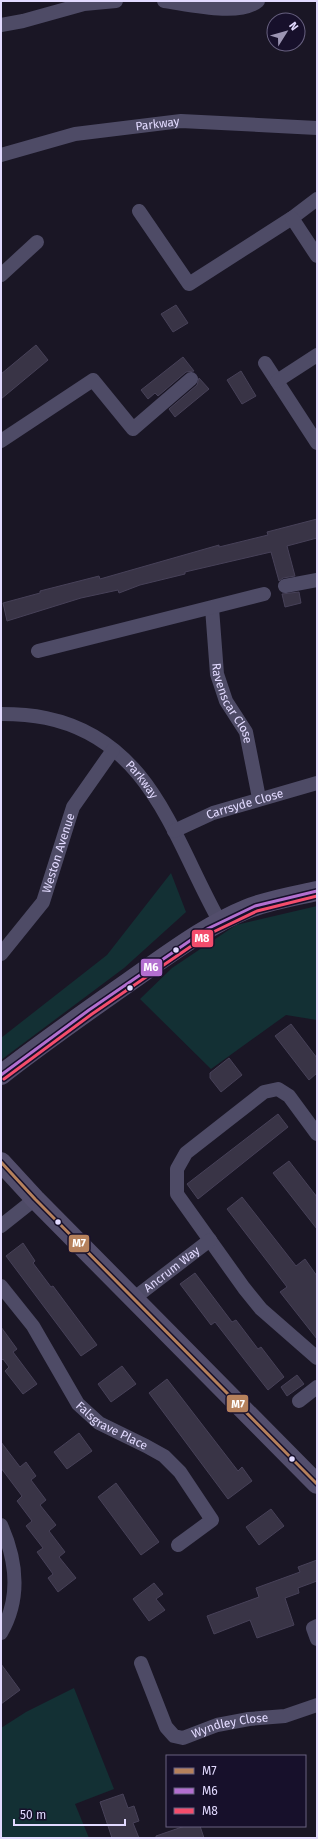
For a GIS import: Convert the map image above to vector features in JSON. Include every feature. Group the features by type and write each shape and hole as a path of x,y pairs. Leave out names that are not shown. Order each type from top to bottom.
{"street":[{"path":"1,25 23,22 84,4 116,1"},
{"path":"164,1 234,9 255,4 258,1"},
{"name":"Parkway","path":"1,155 27,146 75,134 181,121 317,128"},
{"path":"139,211 189,284 292,218 317,199"},
{"path":"292,218 317,256"},
{"path":"1,275 37,242"},
{"path":"277,381 317,355"},
{"path":"265,363 317,443"},
{"path":"1,441 93,380 133,429 191,379"},
{"path":"285,586 317,580"},
{"path":"38,651 264,594"},
{"name":"Ravenscar Close","path":"212,608 217,674 226,701 246,732 259,798"},
{"name":"Parkway","path":"1,714 45,718 58,721 90,734 113,750 137,771 158,800 220,922"},
{"name":"Weston Avenue","path":"1,954 43,902 73,807 113,750"},
{"name":"Carrsyde Close","path":"174,830 212,812 317,783"},
{"path":"1,1075 61,1029 178,948 220,922 263,903 317,891"},
{"path":"317,1134 289,1096 278,1089 264,1092 186,1153 177,1169 178,1194 244,1288 261,1309 317,1358"},
{"path":"1,1162 35,1200 317,1484"},
{"path":"1,1226 35,1200"},
{"name":"Ancrum Way","path":"133,1299 210,1240"},
{"name":"Falsgrave Place","path":"1,1286 33,1326 78,1404 99,1423 164,1456 180,1472 212,1520 178,1545"},
{"path":"299,1401 317,1387"},
{"path":"1,1525 9,1544 16,1582 9,1620 1,1633"},
{"path":"317,1626 313,1628 317,1639"},
{"name":"Wyndley Close","path":"141,1663 166,1727 174,1736 183,1738 217,1725 249,1719 285,1716 317,1705"}],"green space":[{"path":"171,873 186,912 124,968 1,1060 1,1038 107,955"},
{"path":"317,906 317,1020 286,1015 211,1069 140,999 172,968 236,925"},
{"path":"74,1688 114,1789 75,1804 89,1838 1,1838 1,1728 26,1712"}],"building":[{"path":"176,305 188,323 173,332 161,314"},
{"path":"36,345 48,360 1,399 1,374"},
{"path":"183,357 194,371 186,372 158,396 155,393 148,399 141,390"},
{"path":"241,371 256,396 242,404 227,380"},
{"path":"199,378 209,389 175,417 169,409 197,385"},
{"path":"317,519 317,538 287,546 295,576 283,578 279,581 271,552 185,572 185,574 140,585 119,593 118,590 81,598 7,621 3,603 40,593 40,591 99,576 100,579 219,545 219,547 268,535 267,532"},
{"path":"299,592 301,603 285,607 282,594"},
{"path":"291,1024 317,1058 317,1073 309,1080 275,1036"},
{"path":"229,1058 242,1075 221,1092 210,1078 210,1073"},
{"path":"278,1114 288,1127 198,1199 187,1184"},
{"path":"289,1161 317,1197 317,1229 273,1173"},
{"path":"242,1197 296,1266 305,1259 317,1276 317,1339 280,1292 287,1287 227,1209"},
{"path":"23,1243 35,1261 33,1263 51,1287 53,1286 97,1345 81,1356 6,1256"},
{"path":"195,1273 232,1322 236,1320 258,1349 261,1347 284,1377 268,1390 215,1322 211,1325 180,1284"},
{"path":"1,1327 17,1349 13,1352 37,1384 23,1394 5,1371 9,1367 3,1359 1,1361"},
{"path":"122,1366 136,1384 111,1402 98,1384"},
{"path":"297,1375 304,1384 287,1396 281,1387"},
{"path":"167,1379 238,1471 242,1467 252,1481 228,1499 149,1393"},
{"path":"79,1433 92,1451 67,1469 54,1452"},
{"path":"1,1442 20,1467 26,1462 36,1476 31,1480 46,1500 40,1505 56,1525 49,1531 65,1552 59,1557 76,1578 58,1592 48,1578 53,1574 37,1552 43,1548 26,1526 32,1521 17,1501 22,1496 1,1468"},
{"path":"116,1483 159,1542 141,1555 98,1497"},
{"path":"271,1509 284,1526 259,1545 246,1527"},
{"path":"317,1560 317,1581 298,1588 299,1593 285,1598 294,1625 257,1638 250,1620 214,1634 207,1616 259,1597 256,1588 300,1572 298,1567"},
{"path":"154,1583 163,1594 156,1599 165,1610 149,1621 133,1599"},
{"path":"1,1664 20,1690 1,1704"},
{"path":"123,1794 128,1808 134,1806 139,1821 133,1823 139,1838 112,1838 100,1802"},
{"path":"182,1827 200,1827 204,1838 156,1838 156,1836"}],"transit line":[{"name":"M6","path":"1,1075 89,1010 207,929 255,906 317,891"},
{"name":"M8","path":"4,1079 92,1014 209,934 257,911 317,896"},
{"name":"M7","path":"1,1162 35,1199 317,1484"}]}
